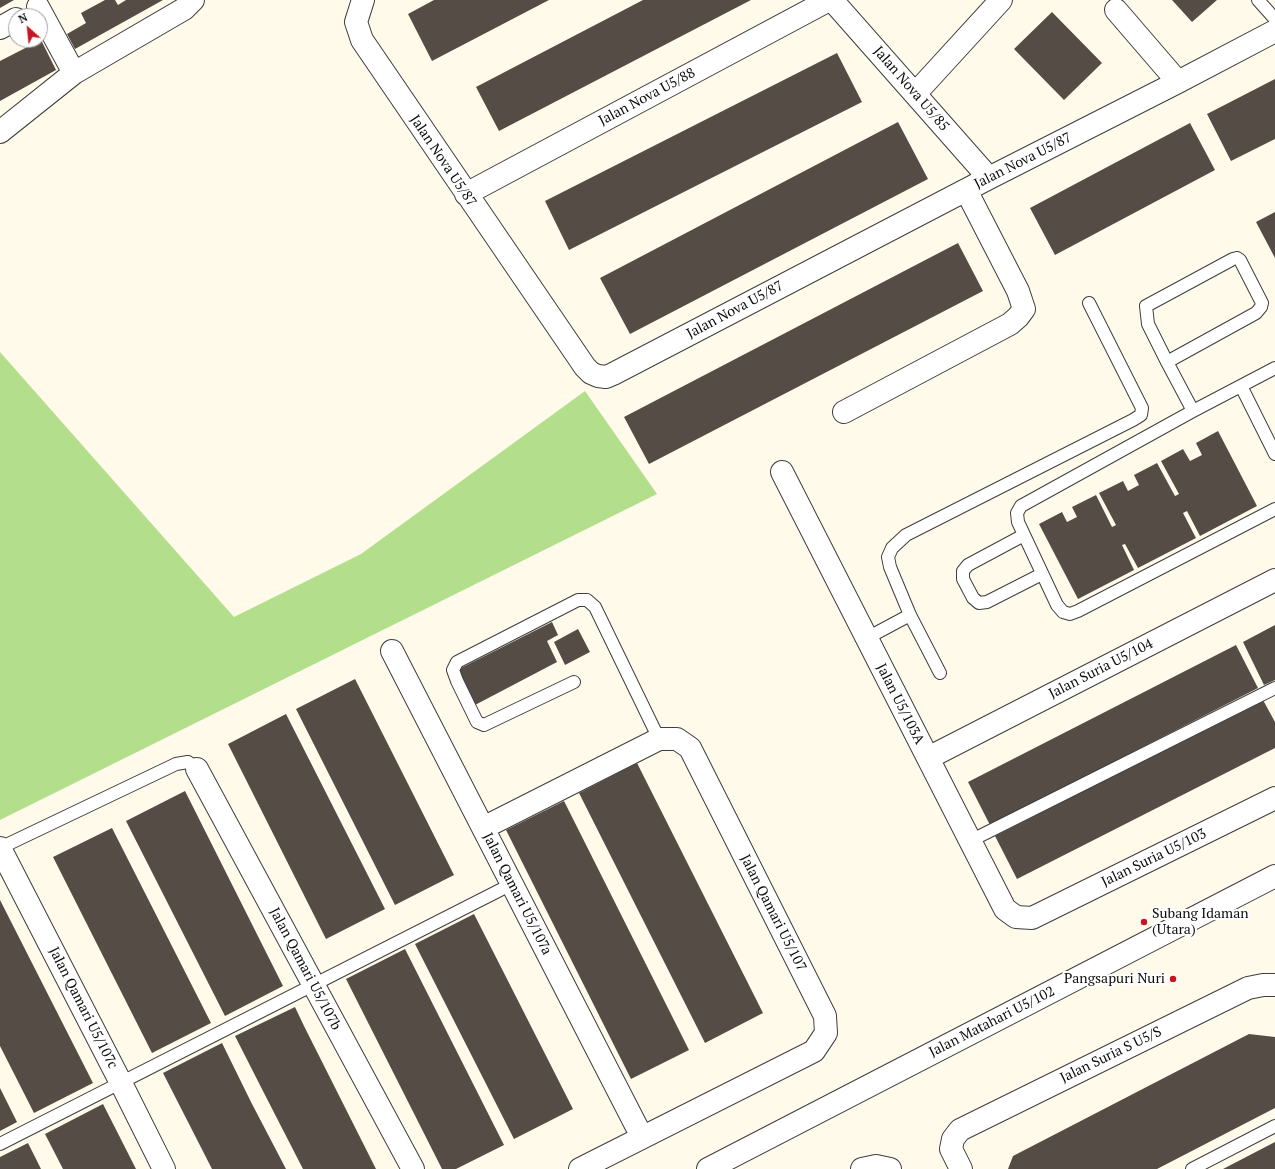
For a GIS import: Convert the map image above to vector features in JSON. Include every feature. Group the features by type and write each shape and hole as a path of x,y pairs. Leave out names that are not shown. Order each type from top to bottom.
{"street":[{"path":"0,132 74,74 184,9 193,0"},
{"name":"Jalan Nova U5/87","path":"363,0 356,22 362,40 585,367 591,373 606,377 1275,31"},
{"name":"Jalan Nova U5/88","path":"466,194 829,0"},
{"name":"Jalan Nova U5/85","path":"832,0 989,178"},
{"path":"915,94 992,3"},
{"path":"1116,10 1178,82"},
{"path":"48,28 74,74"},
{"path":"844,412 1010,324 1024,309 1018,291 966,190"},
{"name":"Jalan U5/103A","path":"782,472 1005,909 1016,917 1032,918"},
{"name":"Jalan Suria U5/104","path":"928,758 1275,580"},
{"name":"Jalan Qamari U5/107a","path":"392,652 642,1138"},
{"path":"483,828 659,739"},
{"name":"Jalan Qamari U5/107","path":"580,1169 814,1051 826,1033 825,1016 690,748 677,739 659,739"},
{"name":"Jalan Qamari U5/107b","path":"197,769 413,1169"},
{"name":"Jalan Suria U5/103","path":"1032,918 1274,802"},
{"name":"Jalan Qamari U5/107c","path":"0,848 164,1169"},
{"name":"Jalan Matahari U5/102","path":"708,1169 1275,876"},
{"name":"Jalan Suria S U5/S","path":"961,1169 951,1149 953,1139 960,1130 1248,988 1263,985 1275,985"},
{"path":"862,1169 876,1166 890,1169"}],"lane":[{"path":"1258,0 1275,20"},
{"path":"1167,362 1256,313 1261,308 1262,303 1240,260 1233,258 1146,306 1148,324 1167,362 1193,411"},
{"path":"940,673 910,614 890,567 888,557 892,548 906,535 1141,415 1142,408 1090,303"},
{"path":"1275,368 1193,411 1021,506 1017,513 1018,522 1057,604 1063,612 1070,614 1078,612 1275,508"},
{"path":"1242,386 1275,454"},
{"path":"1024,535 968,564 963,571 963,579 973,598 979,603 988,602 1042,574"},
{"path":"574,682 484,725 477,722 453,670 457,662 578,600 587,600 595,607 659,739"},
{"path":"867,638 910,614"},
{"path":"970,841 1275,688"},
{"path":"0,848 176,764 188,762 197,769"},
{"path":"0,1144 512,884"},
{"path":"1192,1169 1275,1126"}],"green space":[{"path":"0,352 234,617 361,554 585,391 657,494 0,820"}],"building":[{"path":"0,0 14,0 0,8"},
{"path":"105,0 115,0 118,5 126,0 163,0 75,49 67,34 86,23 81,13"},
{"path":"434,0 549,0 432,61 408,14"},
{"path":"643,0 751,0 499,131 476,87"},
{"path":"1172,0 1217,0 1192,22"},
{"path":"1052,12 1102,63 1064,100 1014,49"},
{"path":"25,48 45,48 56,70 0,101 0,61"},
{"path":"837,53 862,102 569,250 545,201"},
{"path":"1275,79 1275,139 1231,161 1207,114"},
{"path":"898,122 928,179 630,334 600,278"},
{"path":"1190,123 1215,170 1055,255 1030,208"},
{"path":"1275,212 1275,258 1256,222"},
{"path":"958,243 983,291 649,464 624,417"},
{"path":"1218,431 1257,506 1200,536 1187,511 1183,513 1196,538 1138,568 1125,544 1122,545 1134,570 1078,599 1039,524 1062,512 1067,522 1077,517 1072,507 1096,495 1112,527 1116,525 1099,493 1123,481 1128,491 1139,485 1134,475 1157,463 1175,496 1179,494 1161,461 1183,449 1190,461 1202,455 1196,443"},
{"path":"552,622 558,635 547,641 557,662 475,705 457,670"},
{"path":"1275,625 1275,680 1264,685 1243,642"},
{"path":"578,629 590,652 565,665 554,642"},
{"path":"1236,645 1258,688 990,825 968,782"},
{"path":"355,679 454,875 395,905 296,709"},
{"path":"1263,700 1275,722 1275,748 1017,879 995,836"},
{"path":"286,714 385,909 326,939 228,744"},
{"path":"637,763 763,1013 705,1043 579,793"},
{"path":"185,791 283,986 225,1016 126,821"},
{"path":"564,801 689,1050 631,1079 506,830"},
{"path":"112,828 211,1023 152,1053 53,857"},
{"path":"0,900 93,1083 34,1113 0,1046"},
{"path":"474,914 573,1109 514,1139 415,944"},
{"path":"405,949 504,1145 456,1169 442,1169 346,979"},
{"path":"295,1007 376,1169 303,1169 235,1036"},
{"path":"1249,1034 1275,1037 1275,1108 1157,1169 1008,1169 1013,1156"},
{"path":"222,1043 286,1169 212,1169 163,1073"},
{"path":"0,1088 17,1122 0,1131"},
{"path":"103,1104 136,1169 63,1169 45,1134"},
{"path":"1275,1142 1275,1169 1223,1169"},
{"path":"28,1143 41,1169 0,1169 0,1157"}],"place":[{"name":"Subang Idaman (Utara)","path":"1144,922"},
{"name":"Pangsapuri Nuri","path":"1173,979"}]}
